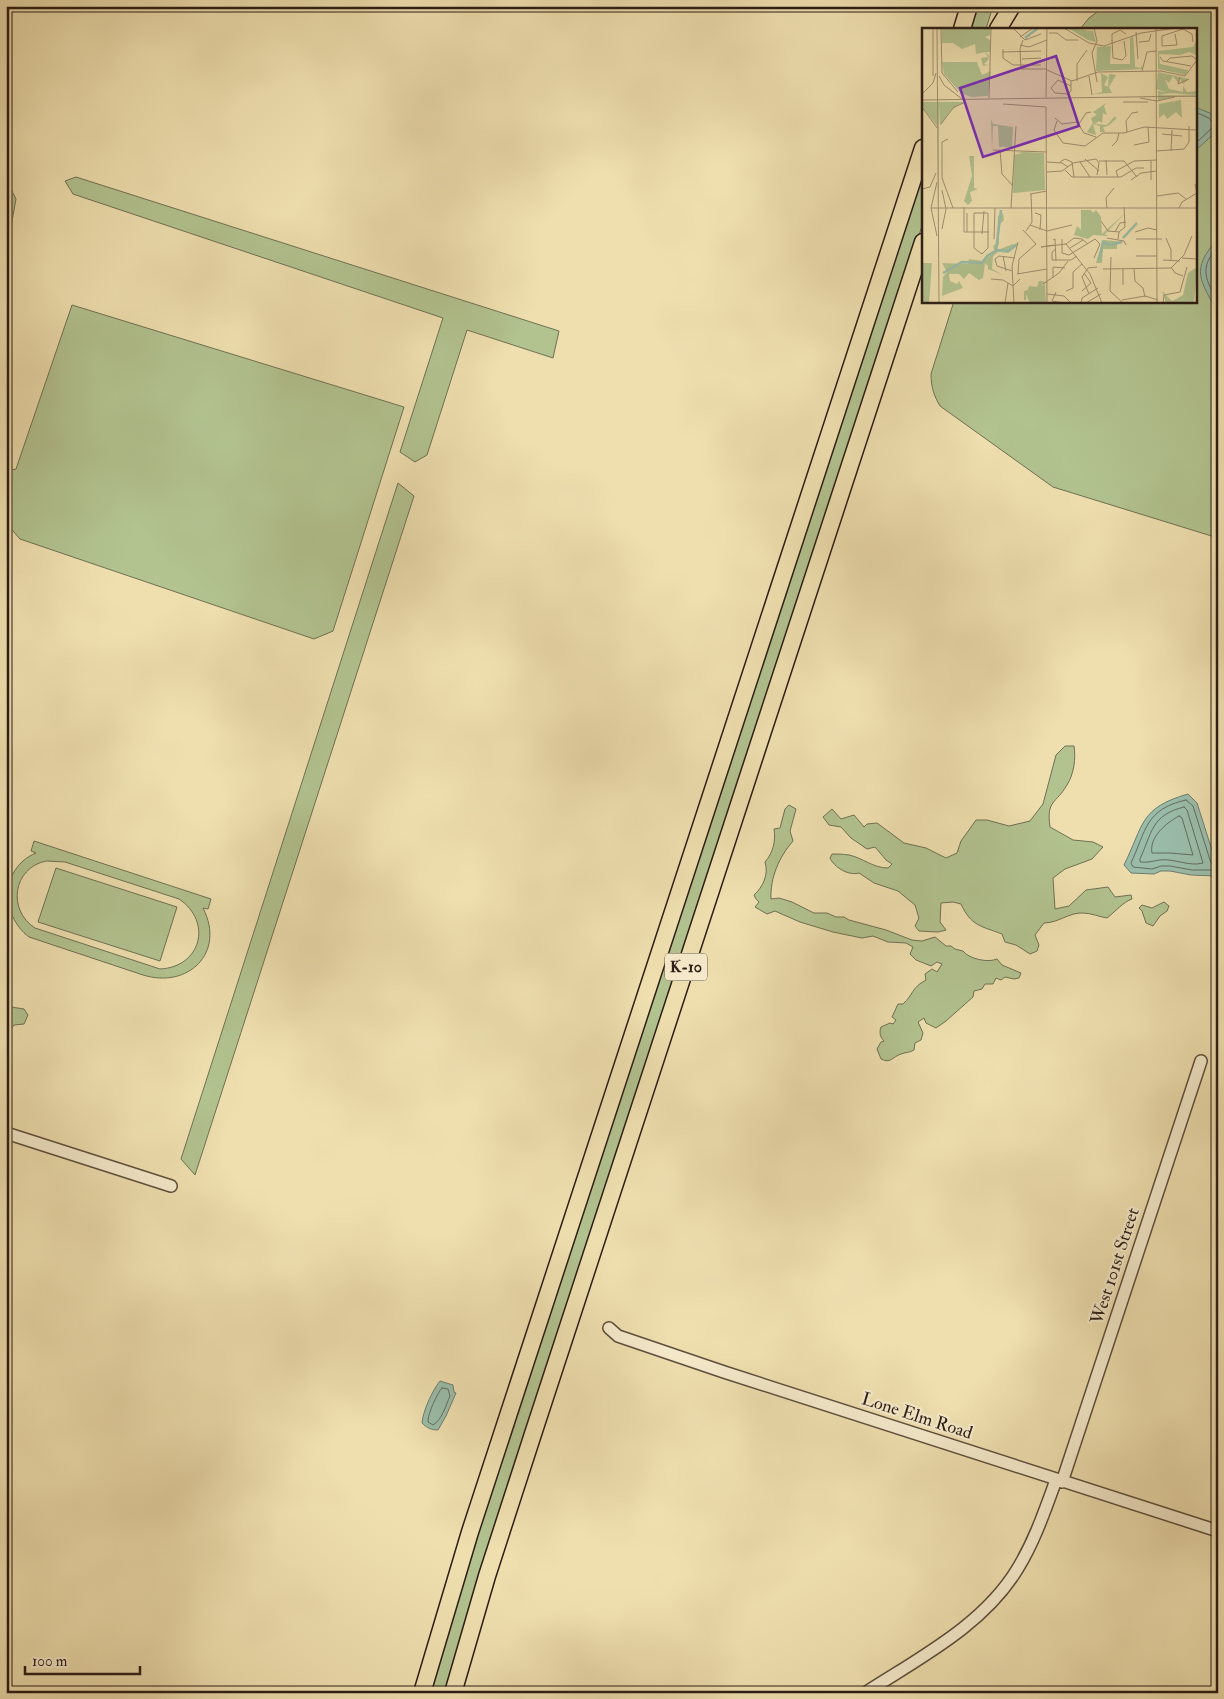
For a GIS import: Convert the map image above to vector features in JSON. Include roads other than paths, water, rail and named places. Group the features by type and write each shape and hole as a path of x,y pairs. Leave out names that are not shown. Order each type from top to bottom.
{"highway":[{"path":"960,28 962,6"},
{"path":"960,28 969,6"},
{"path":"993,28 1000,6"},
{"path":"999,28 1012,6"},
{"name":"K-10","path":"422,1693 470,1532 922,151"},
{"name":"K-10","path":"453,1693 487,1576 529,1446 922,245"}],"street":[{"name":"West 101st Street","path":"865,1693 969,1624 985,1610 1018,1569 1059,1481 1201,1061"},
{"path":"6,1133 171,1186"},
{"name":"Lone Elm Road","path":"609,1328 618,1336 724,1372 1218,1531"}],"water":[{"path":"1196,107 1218,118 1218,130 1196,150"},
{"path":"1218,239 1218,313 1203,284 1201,268 1203,259"},
{"path":"1188,794 1197,803 1218,869 1216,876 1191,875 1170,871 1161,871 1154,874 1131,873 1124,865 1145,820 1160,805"},
{"path":"440,1381 453,1385 454,1392 456,1393 446,1416 438,1430 436,1430 422,1423 428,1401"}]}
